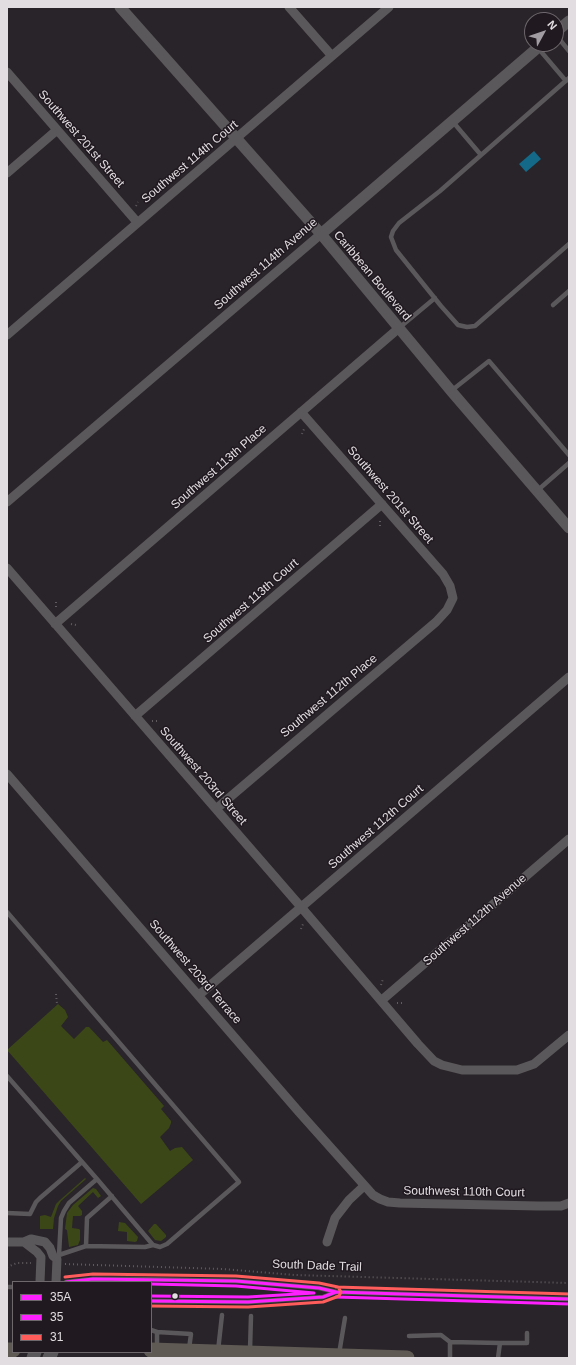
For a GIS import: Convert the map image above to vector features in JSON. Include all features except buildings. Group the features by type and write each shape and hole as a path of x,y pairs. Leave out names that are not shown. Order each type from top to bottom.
{"highway":[{"path":"154,1350 408,1358"}],"street":[{"name":"Caribbean Boulevard","path":"120,7 235,139 321,234 536,491 569,528"},
{"path":"289,7 332,56"},
{"name":"Southwest 114th Court","path":"7,335 389,7"},
{"name":"Southwest 114th Avenue","path":"7,502 533,52"},
{"name":"Southwest 201st Street","path":"7,72 137,222"},
{"path":"7,173 57,130"},
{"name":"Southwest 113th Place","path":"55,624 399,328"},
{"name":"Southwest 201st Street","path":"301,412 443,574 450,586 452,598"},
{"name":"Southwest 113th Court","path":"135,716 382,504"},
{"name":"Southwest 203rd Street","path":"7,568 382,1000 428,1056 442,1065 462,1070 517,1070 526,1068 542,1058 569,1035"},
{"name":"Southwest 112th Place","path":"216,808 436,622 447,610 452,598"},
{"name":"Southwest 112th Court","path":"199,995 569,677"},
{"name":"Southwest 203rd Terrace","path":"7,774 364,1186"},
{"name":"Southwest 112th Avenue","path":"382,1000 569,839"},
{"path":"327,1242 335,1218 349,1200 364,1186"},
{"name":"Southwest 110th Court","path":"364,1186 373,1195 388,1202 538,1206 561,1206 568,1204"},
{"path":"7,1242 24,1242 31,1239 44,1242 50,1248 53,1256 60,1260 56,1281"},
{"path":"24,1242 41,1257 40,1281"}],"lane":[{"path":"545,52 567,80 440,191 399,223 393,231 391,237 396,250 435,298 458,325 467,327 475,326 569,244"},
{"path":"452,121 481,155"},
{"path":"552,305 569,291"},
{"path":"399,328 435,298"},
{"path":"452,391 489,361 569,455"},
{"path":"536,491 569,463"},
{"path":"7,912 240,1182 167,1244 160,1247 153,1245 144,1247 86,1246 60,1260 61,1218 64,1211 69,1203 97,1179"},
{"path":"7,1076 153,1245"},
{"path":"7,1213 30,1214 36,1202 40,1198 82,1162"},
{"path":"86,1246 87,1218 112,1196"},
{"path":"70,1281 133,1279 229,1281 319,1288 336,1292 569,1299"},
{"path":"152,1301 248,1302 323,1297 336,1292"},
{"path":"218,1352 222,1315"},
{"path":"250,1353 251,1316"},
{"path":"338,1355 345,1318"},
{"path":"152,1330 191,1334 189,1351"},
{"path":"154,1350 158,1332"},
{"path":"409,1336 442,1335 450,1342 527,1343 527,1333"},
{"path":"450,1342 450,1358"},
{"path":"498,1358 500,1343"}],"path":[{"path":"136,206 138,202"},
{"path":"302,434 304,429"},
{"path":"380,521 380,527"},
{"path":"56,602 56,607"},
{"path":"71,624 76,624"},
{"path":"151,721 157,721"},
{"path":"216,788 216,793"},
{"path":"232,811 237,812"},
{"path":"301,929 303,923"},
{"path":"381,985 383,979"},
{"path":"56,994 57,1004"},
{"path":"397,1003 403,1003"},
{"name":"South Dade Trail","path":"60,1260 223,1269 295,1276 569,1283"},
{"path":"7,1267 17,1263 29,1263"},
{"path":"223,1269 223,1274"}],"green space":[{"path":"58,1004 65,1010 68,1017 61,1026 74,1039 86,1027 89,1027 103,1042 107,1040 164,1106 161,1109 171,1123 169,1128 160,1137 170,1151 175,1148 182,1147 193,1160 141,1204 7,1050"},
{"path":"85,1178 86,1179 61,1201 54,1218 53,1229 40,1229 40,1216 45,1215 51,1217 56,1204"},
{"path":"93,1188 96,1189 101,1196 98,1198 93,1192 78,1206 82,1211 82,1215 73,1216 72,1228 80,1230 80,1240 78,1245 69,1247 67,1230 65,1229 67,1213 73,1205"},
{"path":"119,1222 125,1223 138,1237 137,1241 127,1241 127,1232 118,1231"},
{"path":"154,1224 156,1224 166,1235 166,1237 161,1241 155,1240 148,1231"}],"water":[{"path":"534,151 541,159 526,172 519,164"}],"transit line":[{"name":"31","path":"65,1277 93,1274 236,1276 319,1283 338,1287 341,1292 339,1296 323,1302 248,1307 152,1306"},
{"name":"35A","path":"75,1281 93,1279 236,1281 319,1288 336,1292 323,1297 248,1302 152,1301"},
{"name":"35","path":"152,1284 236,1286 314,1293 248,1297 152,1296"},
{"name":"31","path":"336,1287 569,1294"},
{"name":"35A","path":"336,1292 569,1299"},
{"name":"35","path":"336,1297 569,1304"}]}
